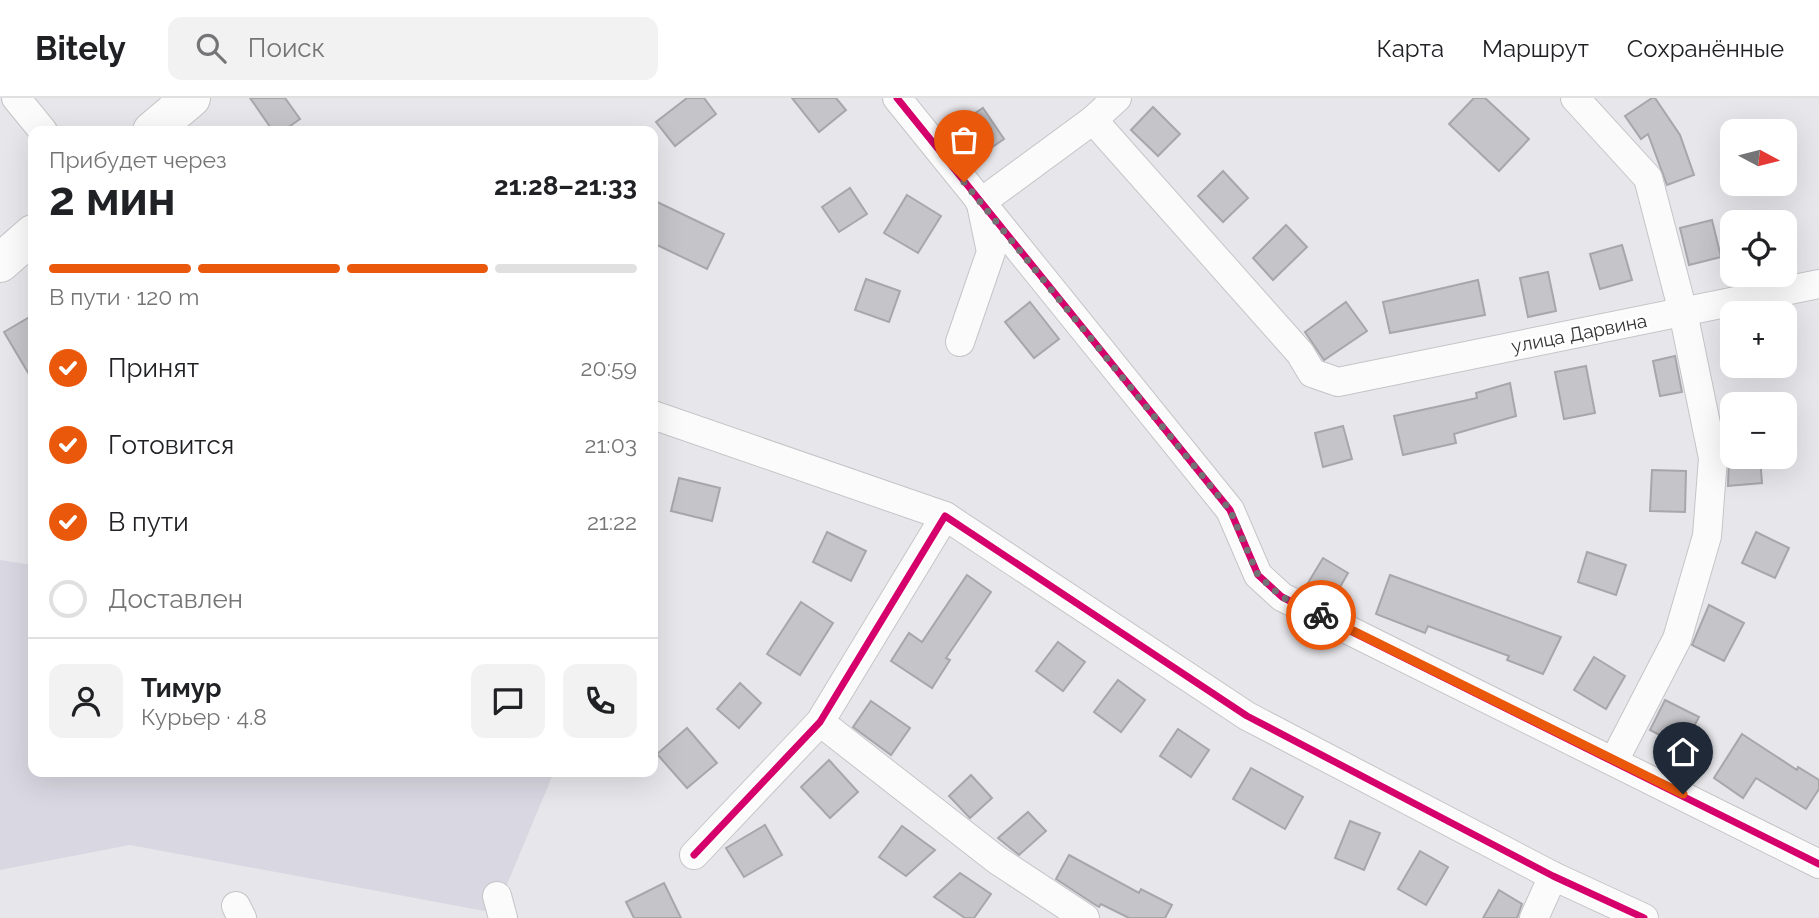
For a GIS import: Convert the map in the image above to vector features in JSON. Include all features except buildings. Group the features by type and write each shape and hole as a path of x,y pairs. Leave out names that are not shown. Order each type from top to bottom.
{"street":[{"path":"16,98 39,126"},
{"path":"158,126 191,98"},
{"path":"897,98 1230,510 1258,575 1282,597 1615,759 1819,864"},
{"path":"980,203 1093,120 1116,98"},
{"path":"1575,98 1648,178 1683,312 1713,458 1707,536 1677,639 1615,759"},
{"name":"улица Дарвина","path":"1093,120 1300,353 1312,373 1338,382 1819,284"},
{"path":"960,342 991,252 980,203"},
{"path":"12,262 28,241"},
{"path":"658,417 945,516 1247,716 1553,877 1644,918"},
{"path":"694,855 820,722 945,516"},
{"path":"820,722 997,860 1086,918"},
{"path":"1534,918 1553,877"}],"shaded area":[{"path":"0,560 28,564 28,777 552,777 495,913 130,845 0,870"}],"cycle path":[{"path":"897,98 1230,510 1258,575 1282,597 1819,864"},
{"path":"694,855 820,722 945,516 1247,716 1553,876 1644,918"}],"way so far":[{"path":"964,182 1230,510 1258,575 1282,597 1321,615"}],"route":[{"path":"1321,615 1683,794"}]}
